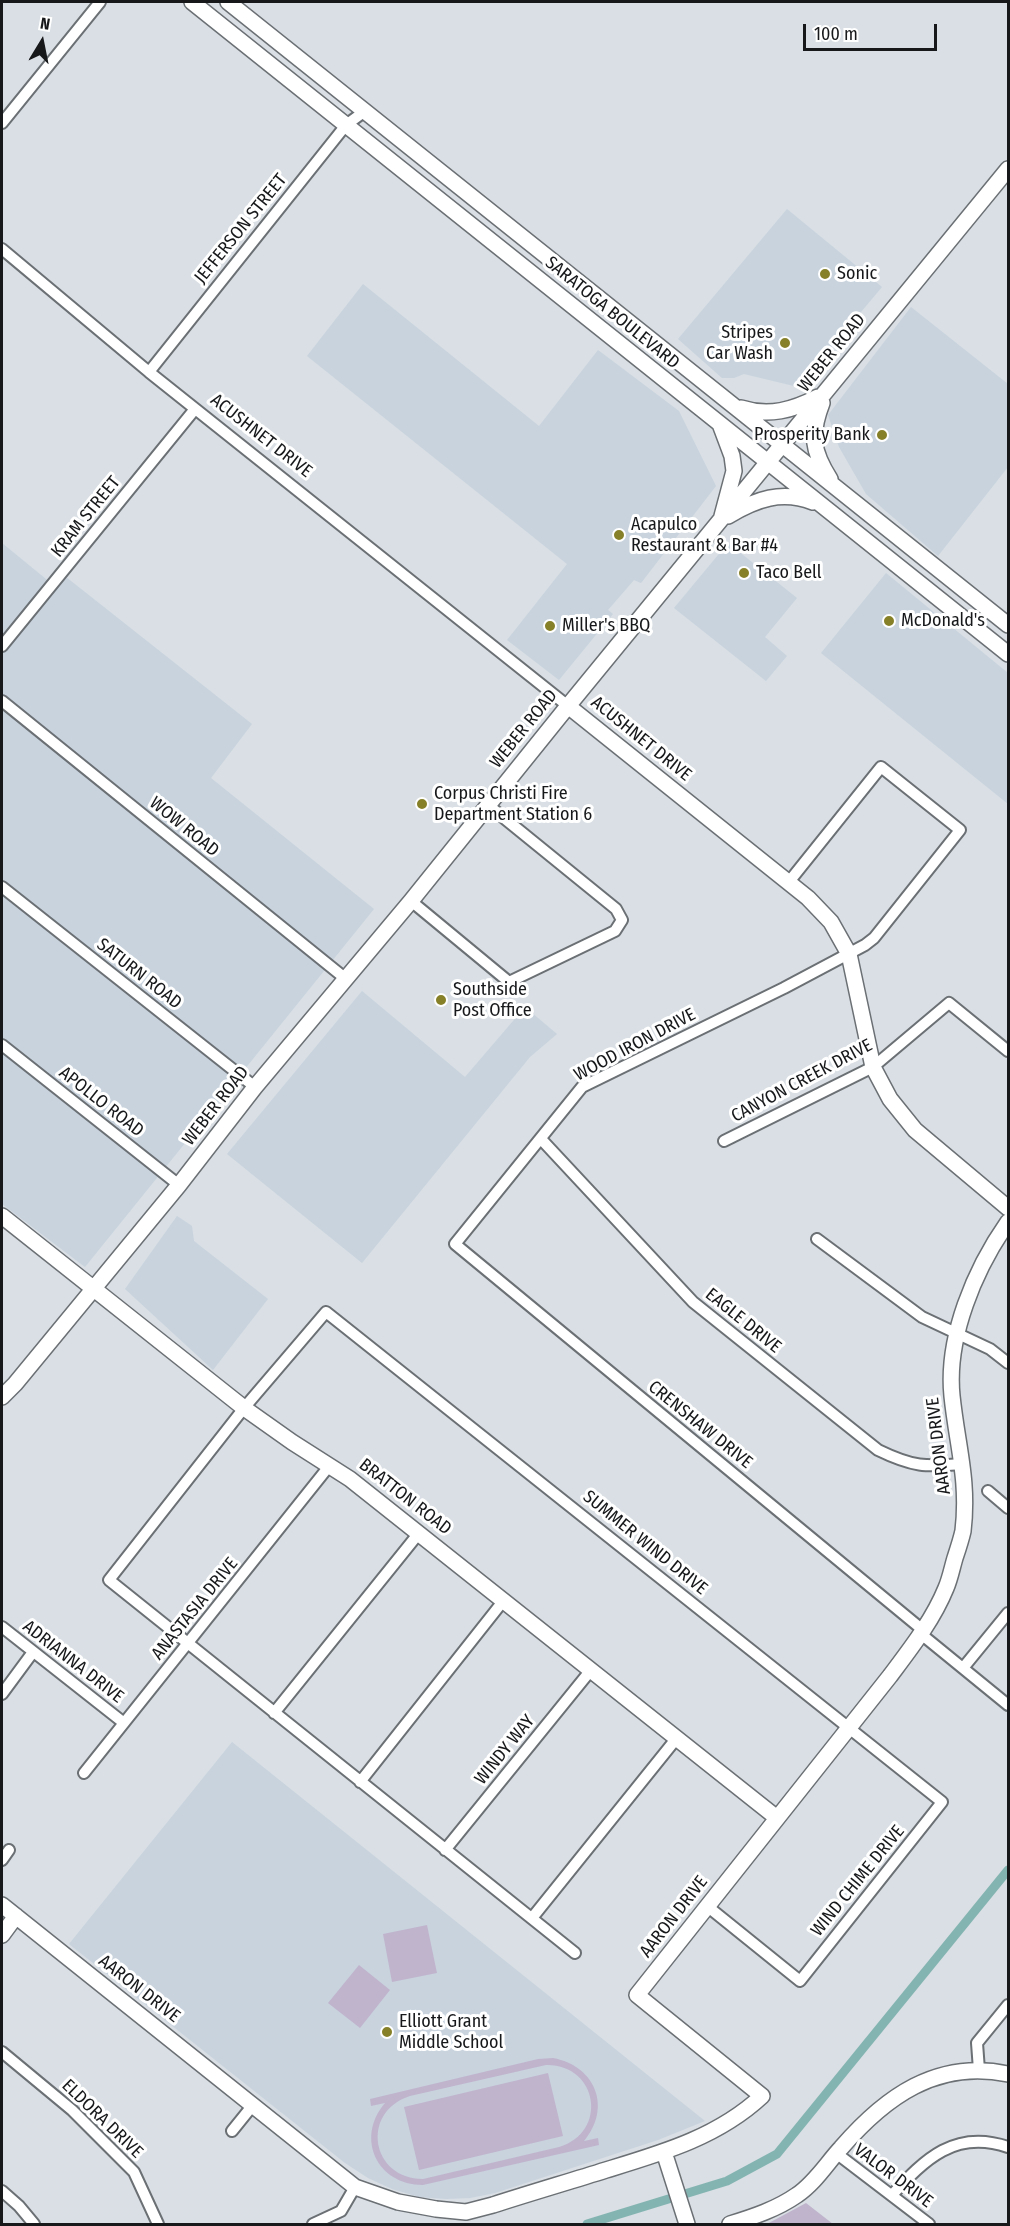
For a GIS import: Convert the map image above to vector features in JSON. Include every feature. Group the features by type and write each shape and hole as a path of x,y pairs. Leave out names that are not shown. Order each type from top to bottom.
{"main road":[{"name":"SARATOGA BOULEVARD","path":"192,2 1008,654"},
{"name":"SARATOGA BOULEVARD","path":"228,2 1008,625"},
{"name":"WEBER ROAD","path":"2,1397 179,1185 255,1087 411,901 1008,169"},
{"path":"735,406 768,413 786,411 826,392"},
{"path":"826,392 817,416 814,440 817,455 835,487"},
{"path":"720,424 732,456 734,471 720,521"},
{"path":"720,521 741,508 770,496 802,498 822,505"},
{"name":"ACUSHNET DRIVE","path":"568,706 788,883 831,922 849,954 873,1067 890,1099 915,1130 1008,1208"},
{"name":"BRATTON ROAD","path":"2,1216 244,1408 292,1442 330,1465 419,1533 777,1818"},
{"name":"AARON DRIVE","path":"2,1905 355,2187 398,2202 466,2212 664,2152 714,2131 746,2110 762,2096 637,1995 849,1728 922,1632 946,1588 962,1534 966,1498 952,1395 952,1367 969,1293 993,1244 1008,1222"},
{"path":"2,1935 16,1916"},
{"path":"730,2224 769,2211 798,2194 815,2179 867,2118 901,2093 958,2072 979,2070 1008,2074"},
{"path":"664,2152 685,2219"}],"street":[{"path":"2,123 100,2"},
{"name":"JEFFERSON STREET","path":"149,372 346,125 365,111"},
{"name":"ACUSHNET DRIVE","path":"2,249 149,372 568,706"},
{"name":"KRAM STREET","path":"2,646 195,409"},
{"name":"WOW ROAD","path":"2,701 345,979"},
{"name":"WOOD IRON DRIVE","path":"455,1244 582,1087 849,954 874,938 960,830 881,767 788,883"},
{"path":"411,901 509,982 615,931 622,920 616,909 488,805"},
{"name":"SATURN ROAD","path":"2,887 255,1087"},
{"name":"CANYON CREEK DRIVE","path":"724,1141 873,1067 949,1003 1008,1051"},
{"name":"APOLLO ROAD","path":"2,1045 179,1185"},
{"name":"EAGLE DRIVE","path":"541,1139 693,1302 878,1450 900,1460 926,1467 963,1464"},
{"path":"817,1239 922,1317 990,1349 1008,1364"},
{"name":"CRENSHAW DRIVE","path":"455,1244 1008,1705"},
{"name":"SUMMER WIND DRIVE","path":"244,1408 326,1312 942,1802"},
{"path":"244,1408 108,1580 575,1953"},
{"name":"ANASTASIA DRIVE","path":"84,1773 330,1465"},
{"path":"988,1491 1008,1508"},
{"path":"274,1713 419,1533"},
{"path":"360,1782 504,1600"},
{"path":"963,1668 1008,1613"},
{"name":"ADRIANNA DRIVE","path":"2,1627 124,1723"},
{"path":"2,1694 33,1652"},
{"name":"WINDY WAY","path":"445,1850 591,1670"},
{"path":"532,1918 676,1739"},
{"name":"WIND CHIME DRIVE","path":"707,1905 800,1981 942,1802"},
{"path":"2,1860 9,1850"},
{"path":"979,2070 977,2043 1008,2005"},
{"name":"ELDORA DRIVE","path":"2,2052 72,2110 134,2172 158,2224"},
{"path":"232,2131 253,2105"},
{"path":"892,2195 916,2169 932,2156 951,2146 975,2142 1008,2147"},
{"name":"VALOR DRIVE","path":"836,2153 929,2224"},
{"path":"313,2224 341,2211 355,2187"},
{"path":"2,2191 34,2224"}],"shaded area":[{"path":"787,209 882,287 798,387 744,374 734,378 722,378 678,339"},
{"path":"363,284 539,426 598,350 679,411 716,486 641,583 634,580 608,610 613,614 559,680 507,640 567,564 307,356"},
{"path":"911,307 1008,384 1008,467 938,556 866,494 839,447 828,415"},
{"path":"2,543 57,588 66,577 252,724 211,778 374,909 85,1267 2,1204"},
{"path":"728,543 797,598 765,637 787,656 766,681 674,608"},
{"path":"886,573 1008,673 1008,804 821,653"},
{"path":"362,991 465,1077 525,1007 557,1034 530,1057 362,1263 227,1154"},
{"path":"177,1216 192,1226 194,1241 268,1299 213,1370 125,1289"},
{"name":"Elliott Grant Middle School","path":"232,1742 705,2121 658,2140 495,2193 470,2198 419,2197 392,2189 368,2178 345,2163 69,1944"},
{"path":"427,1925 437,1973 392,1982 383,1934"},
{"path":"359,1965 390,1990 360,2028 328,2003"},
{"path":"553,2058 568,2063 589,2079 598,2102 597,2115 584,2141 598,2138 599,2145 423,2185 407,2183 393,2177 383,2168 372,2144 372,2131 376,2117 385,2103 371,2106 370,2099 538,2059","holes":["546,2065 564,2068 577,2075 586,2087 591,2100 591,2114 585,2128 575,2139 559,2147 423,2179 405,2176 392,2168 383,2157 378,2144 378,2129 384,2116 394,2104 410,2096"]},
{"path":"548,2073 563,2136 419,2170 404,2107"},
{"path":"806,2203 833,2224 767,2224"}],"waterway":[{"path":"587,2224 727,2181 777,2154 1008,1870"}],"place":[{"name":"Sonic","path":"825,274"},
{"name":"Stripes Car Wash","path":"785,343"},
{"name":"Prosperity Bank","path":"882,435"},
{"name":"Acapulco Restaurant & Bar #4","path":"619,535"},
{"name":"Taco Bell","path":"744,573"},
{"name":"McDonald's","path":"889,621"},
{"name":"Miller's BBQ","path":"550,626"},
{"name":"Corpus Christi Fire Department Station 6","path":"422,804"},
{"name":"Southside Post Office","path":"441,1000"},
{"name":"Elliott Grant Middle School","path":"387,2032"}]}
